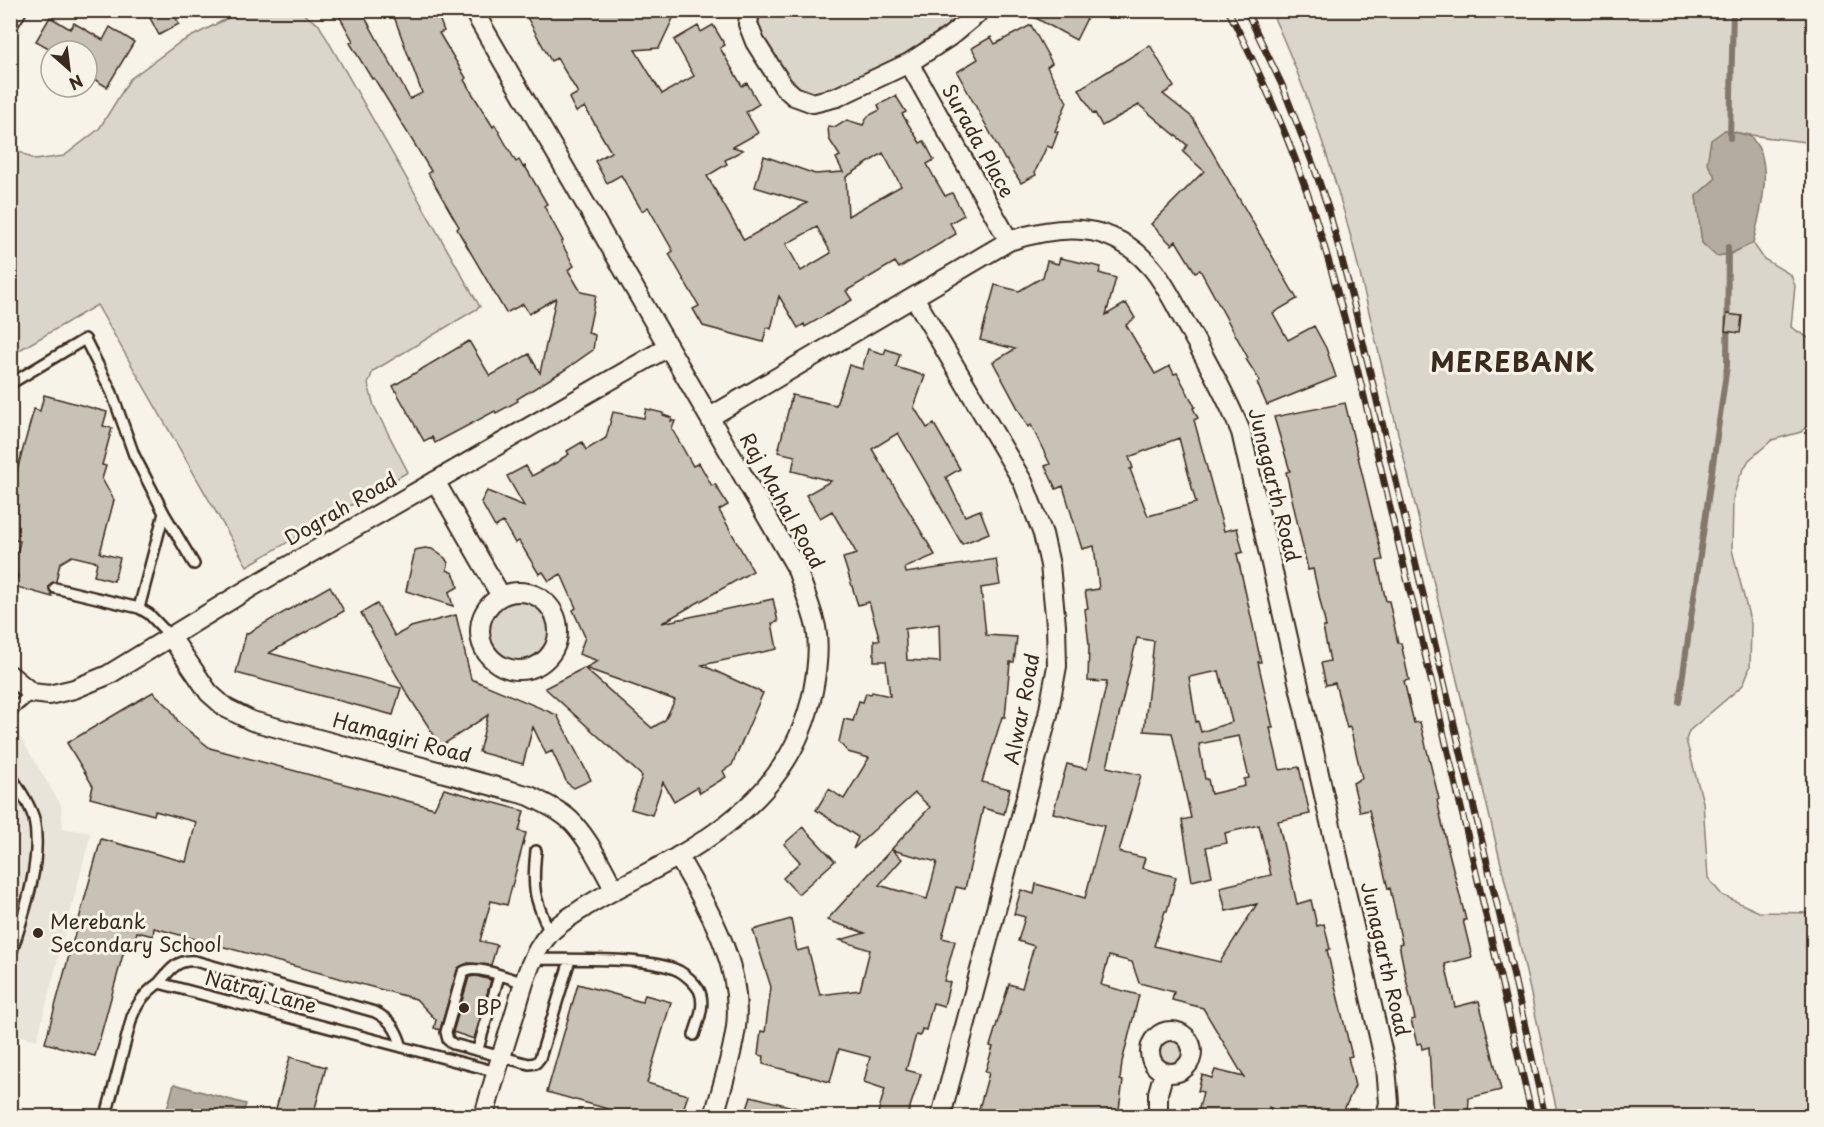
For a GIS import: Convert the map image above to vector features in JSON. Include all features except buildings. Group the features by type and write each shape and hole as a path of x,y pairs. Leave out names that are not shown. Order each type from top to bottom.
{"street":[{"path":"10,21 17,10"},
{"name":"Raj Mahal Road","path":"473,10 796,567 816,629 818,654 810,707 787,761 771,784 748,807 718,830 678,856 614,889 568,918 550,933 532,959 484,1116"},
{"path":"750,10 748,24 755,42 783,86 794,96 813,103 837,98 909,63 949,37 979,10"},
{"name":"Surada Place","path":"909,63 1009,241"},
{"name":"Junagarth Road","path":"710,417 1009,241 1032,234 1059,230 1091,230 1127,244 1152,267 1228,400 1243,440 1386,1066 1389,1103 1386,1116"},
{"name":"Alwar Road","path":"914,297 1023,482 1043,534 1050,565 1056,625 1057,666 1048,715 941,1116"},
{"name":"Dograh Road","path":"32,693 49,694 74,689 108,675 250,588 668,347"},
{"path":"435,481 501,596"},
{"path":"520,592 539,597 546,603 557,620 558,630 554,649 548,657 532,668 523,670 503,667 495,662 483,647 480,628 482,618 486,609 501,596 520,592"},
{"name":"Hamagiri Road","path":"171,637 209,693 226,708 252,721 530,796 552,807 574,823 593,850 614,889"},
{"path":"10,675 32,693"},
{"path":"678,856 716,925 731,964 737,1000 734,1037 714,1116"},
{"path":"1158,1116 1158,1093 1164,1071"}],"lane":[{"path":"10,384 85,339 112,393 134,456 194,564"},
{"path":"139,608 164,513"},
{"path":"55,588 139,608 149,614 171,637"},
{"path":"10,712 32,693"},
{"path":"10,774 29,806 36,835 32,879 10,957"},
{"path":"536,850 534,890 536,904 550,933"},
{"path":"532,959 630,962 659,965 680,971 696,986 702,1001 694,1035"},
{"path":"106,1116 138,1002 159,983 174,965 189,960 375,1012 387,1018 394,1026 402,1047"},
{"path":"524,982 478,969 469,968 463,972 446,1032 448,1040 453,1044 478,1050 499,1064 536,1063 540,1058 570,960"},
{"path":"478,1050 499,976"},
{"name":"Natraj Lane","path":"159,983 402,1047 499,1064"}],"shaded area":[{"path":"279,10 299,11 319,25 480,307 373,371 368,384 374,406 408,472 247,566 97,305 11,355 11,147 35,160 64,156 99,129 130,79 179,43 234,15"},
{"path":"761,11 968,11 898,59 825,94 809,93 797,88 787,77 762,37 759,22"},
{"path":"1271,11 1813,11 1813,143 1725,130 1716,178 1696,196 1702,243 1716,256 1730,254 1753,243 1764,259 1791,275 1795,286 1791,327 1813,341 1814,409 1809,424 1801,432 1772,440 1749,460 1739,478 1733,498 1732,550 1751,624 1750,667 1743,685 1689,731 1686,740 1703,802 1708,878 1722,895 1759,912 1813,913 1813,1116 1558,1116 1516,927 1353,245 1317,127 1296,68"},
{"path":"1725,130 1751,136 1761,153 1764,186 1753,243 1730,254 1716,256 1702,243 1696,196 1716,178 1707,163 1711,140"},
{"path":"513,600 525,600 537,605 547,615 552,633 550,646 537,661 525,666 513,666 501,661 491,651 486,639 486,627 491,615 501,605"},
{"name":"Merebank Secondary School","path":"10,720 61,805 63,828 91,833 37,1040 11,1033"},
{"path":"1171,1039 1180,1043 1184,1052 1180,1061 1171,1065 1162,1061 1158,1052 1162,1043"},
{"path":"174,1084 246,1104 242,1116 165,1116"}],"waterway":[{"path":"1730,138 1733,10"},
{"path":"1679,702 1727,366 1728,247"}],"railway":[{"path":"1228,10 1267,90 1290,145 1310,201 1340,302 1532,1116"},
{"path":"1246,10 1282,85 1329,211 1355,309 1507,946 1545,1116"}],"place":[{"name":"Merebank Secondary School","path":"38,933"},
{"name":"BP","path":"464,1008"}],"district":[{"name":"MEREBANK","path":"1513,363"}]}
